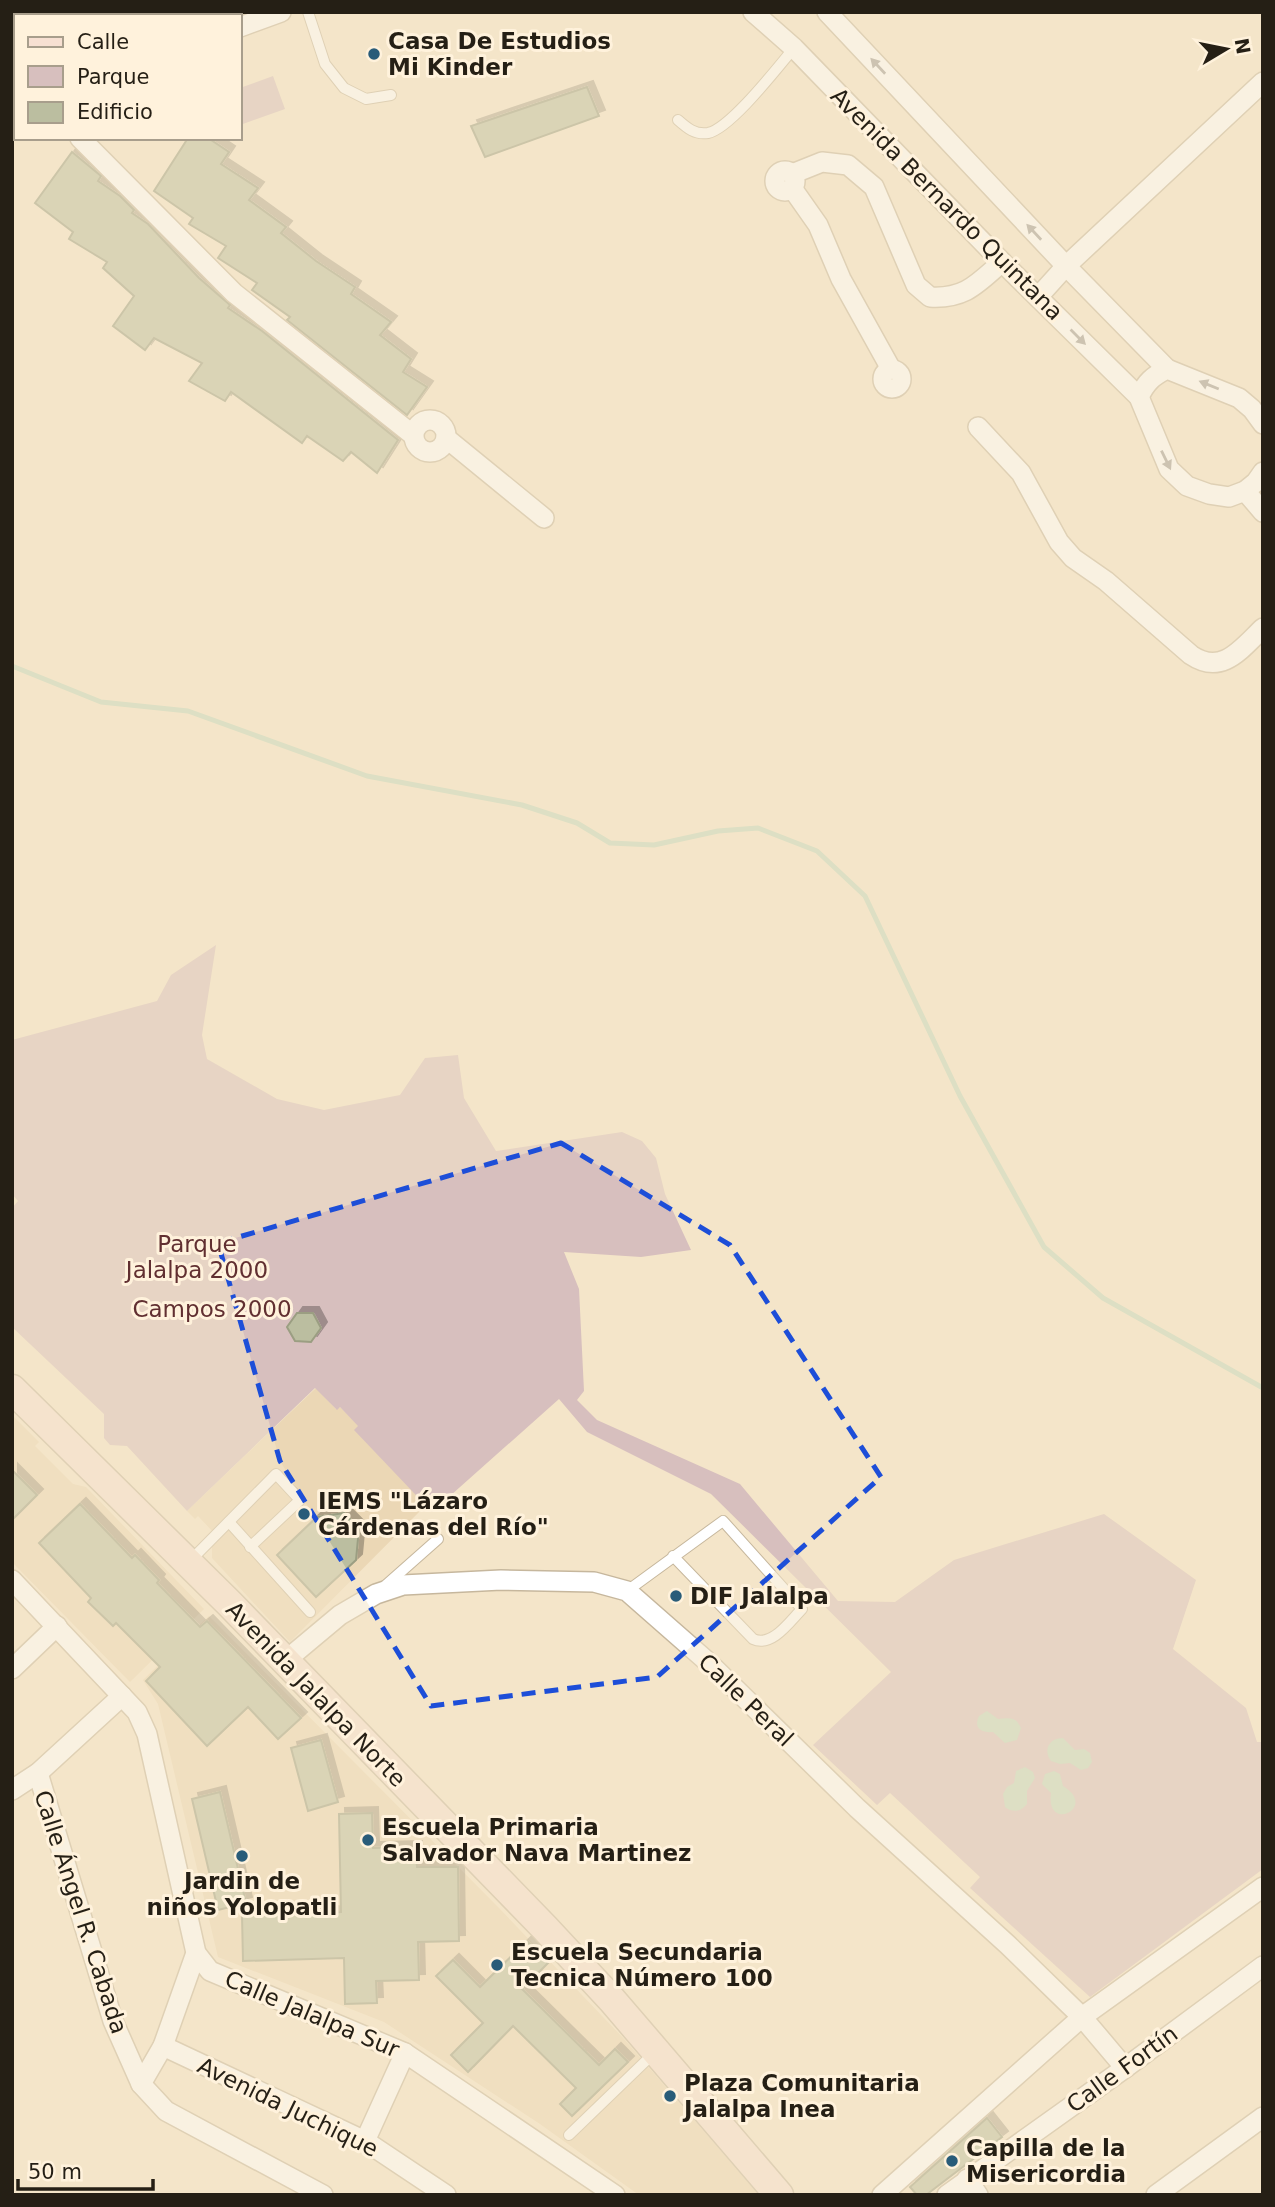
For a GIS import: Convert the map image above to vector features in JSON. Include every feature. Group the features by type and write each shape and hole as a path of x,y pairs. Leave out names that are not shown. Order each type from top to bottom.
{"street":[{"path":"242,26 281,12"},
{"name":"Avenida Bernardo Quintana","path":"753,12 794,48 1002,262 1139,397 1169,468 1186,486 1229,498 1245,491"},
{"name":"Avenida Bernardo Quintana","path":"827,12 1066,266 1167,369 1239,398 1263,424"},
{"path":"1038,297 1066,266 1263,82"},
{"path":"82,140 234,293 413,435 423,422 434,420 443,427 446,438 544,518"},
{"path":"891,369 841,279 818,225 792,181 822,162 848,165 874,187 890,217 916,285 930,297 951,298 974,286 1002,262"},
{"path":"1139,397 1144,384 1167,369"},
{"path":"978,427 1021,473 1059,542 1073,558 1107,581 1191,655 1202,662 1224,661 1263,628"},
{"path":"1263,472 1245,491 1263,512"},
{"name":"Avenida Jalalpa Norte","path":"12,1389 189,1563 545,1928 779,2195"},
{"path":"12,1580 137,1712 147,1734 196,1953 163,2046 141,2084"},
{"name":"Calle Peral","path":"285,1661 340,1615 376,1594 403,1585 501,1580 594,1583 627,1591 709,1663 857,1808 1008,1945 1082,2017 1125,2068"},
{"path":"12,1669 57,1626"},
{"path":"12,1790 38,1773 122,1696"},
{"name":"Calle Ángel R. Cabada","path":"38,1773 113,2021 141,2084 166,2111 323,2195"},
{"path":"882,2195 1082,2017 1263,1887"},
{"name":"Calle Jalalpa Sur","path":"196,1953 210,1970 405,2053 615,2195"},
{"name":"Calle Fortín","path":"947,2195 973,2187 1125,2068 1263,1966"},
{"name":"Avenida Juchique","path":"163,2046 365,2141 446,2195"},
{"path":"365,2141 405,2053"},
{"path":"1156,2195 1263,2118"}],"lane":[{"path":"308,12 326,64 344,88 366,99 391,95"},
{"path":"678,120 691,131 708,133 724,124 744,106 794,48"},
{"path":"189,1563 276,1474 300,1500 250,1547"},
{"path":"627,1591 673,1556 723,1521 802,1609 772,1638 759,1641 754,1639 673,1556"},
{"path":"229,1522 310,1612"},
{"path":"376,1594 438,1539"},
{"path":"569,2135 656,2052"}],"highlighted area":[{"path":"561,1143 730,1245 881,1477 657,1677 431,1706 280,1461 218,1243"}],"shaded area":[{"name":"IEMS \"Lázaro Cárdenas del Río\"","path":"316,1388 336,1409 340,1407 359,1426 355,1430 426,1505 290,1642 212,1558 212,1540 216,1535 198,1516 195,1519 187,1511"},
{"path":"12,1415 39,1442 35,1446 73,1484 86,1487 204,1609 130,1682 12,1562"},
{"path":"209,1616 499,1908 625,2040 759,2195 639,2195 540,2124 384,2022 218,1957 158,1704 143,1680"},
{"path":"987,1711 998,1719 1009,1718 1017,1721 1021,1728 1017,1740 1005,1743 993,1732 980,1729 977,1724 979,1716"},
{"path":"1063,1738 1075,1750 1084,1749 1090,1753 1092,1762 1088,1768 1081,1770 1070,1763 1051,1761 1049,1745 1054,1740"},
{"path":"1025,1767 1033,1772 1035,1778 1027,1791 1027,1804 1020,1810 1011,1810 1005,1807 1003,1794 1007,1787 1014,1783 1016,1771"},
{"path":"1054,1771 1060,1774 1063,1786 1073,1794 1075,1802 1068,1813 1055,1812 1051,1805 1051,1793 1042,1784 1045,1774"}],"green space":[{"path":"101,12 226,12 222,14 96,14"},
{"path":"273,76 285,109 242,124 242,87"},
{"name":"Parque Jalalpa 2000","path":"216,945 202,1035 207,1059 277,1099 324,1110 400,1095 425,1058 458,1055 464,1098 496,1151 622,1132 642,1141 656,1158 665,1194 691,1250 641,1257 564,1252 579,1289 584,1391 577,1400 597,1420 740,1484 838,1601 895,1602 954,1560 1104,1514 1196,1580 1173,1649 1246,1708 1257,1742 1263,1742 1263,1869 1090,1997 970,1888 980,1877 890,1793 877,1805 813,1745 891,1672 711,1494 587,1432 559,1399 432,1512 354,1430 358,1426 340,1407 337,1410 315,1388 187,1511 127,1446 110,1445 104,1438 104,1414 12,1327 12,1208 18,1201 12,1194 12,1040 157,1001 171,975"}],"building":[{"path":"587,87 599,116 485,157 471,126"},
{"path":"187,140 211,140 229,152 221,164 258,188 249,200 286,227 281,233 355,287 351,294 391,322 380,335 411,359 403,372 427,387 407,415 287,320 290,317 252,290 257,283 218,258 226,246 189,224 193,218 154,191"},
{"path":"72,152 101,176 98,181 120,196 134,210 132,213 148,224 199,278 230,305 228,308 262,331 398,440 377,473 351,452 343,461 307,436 302,443 231,392 225,401 189,381 202,363 154,338 145,350 113,326 134,296 103,268 107,262 69,239 73,232 35,203"},
{"path":"297,1313 313,1313 321,1328 311,1342 295,1341 287,1327"},
{"path":"12,1470 37,1495 12,1520"},
{"path":"80,1504 132,1558 135,1555 159,1580 157,1583 200,1627 207,1621 301,1718 278,1739 248,1707 207,1746 146,1681 160,1667 116,1623 113,1626 88,1602 91,1598 39,1543"},
{"path":"344,1513 359,1528 356,1560 316,1597 277,1555 317,1517"},
{"path":"321,1740 338,1802 308,1811 291,1748"},
{"path":"220,1792 246,1903 218,1910 192,1799"},
{"path":"372,1813 373,1848 416,1847 417,1867 458,1867 459,1941 418,1942 419,1980 376,1981 377,2003 345,2004 344,1958 243,1961 242,1915 341,1912 339,1814"},
{"path":"527,1941 548,1963 522,1989 599,2065 615,2049 628,2062 572,2116 560,2104 576,2088 513,2026 468,2072 451,2055 483,2023 436,1976 453,1960 480,1987"},
{"name":"Capilla de la Misericordia","path":"987,2118 1002,2137 926,2195 917,2195 910,2187"}],"waterway":[{"path":"12,666 101,702 188,711 367,776 522,805 577,823 610,843 654,845 718,831 758,828 817,851 865,896 960,1096 1044,1247 1103,1298 1263,1388"}],"place":[{"name":"Casa De Estudios Mi Kinder","path":"374,54"},
{"name":"IEMS \"Lázaro Cárdenas del Río\"","path":"304,1514"},
{"name":"DIF Jalalpa","path":"676,1596"},
{"name":"Escuela Primaria Salvador Nava Martinez","path":"368,1840"},
{"name":"Jardin de niños Yolopatli","path":"242,1856"},
{"name":"Escuela Secundaria Tecnica Número 100","path":"497,1965"},
{"name":"Plaza Comunitaria Jalalpa Inea","path":"670,2096"},
{"name":"Capilla de la Misericordia","path":"952,2161"}],"park label":[{"name":"Campos 2000","path":"212,1309"}]}
